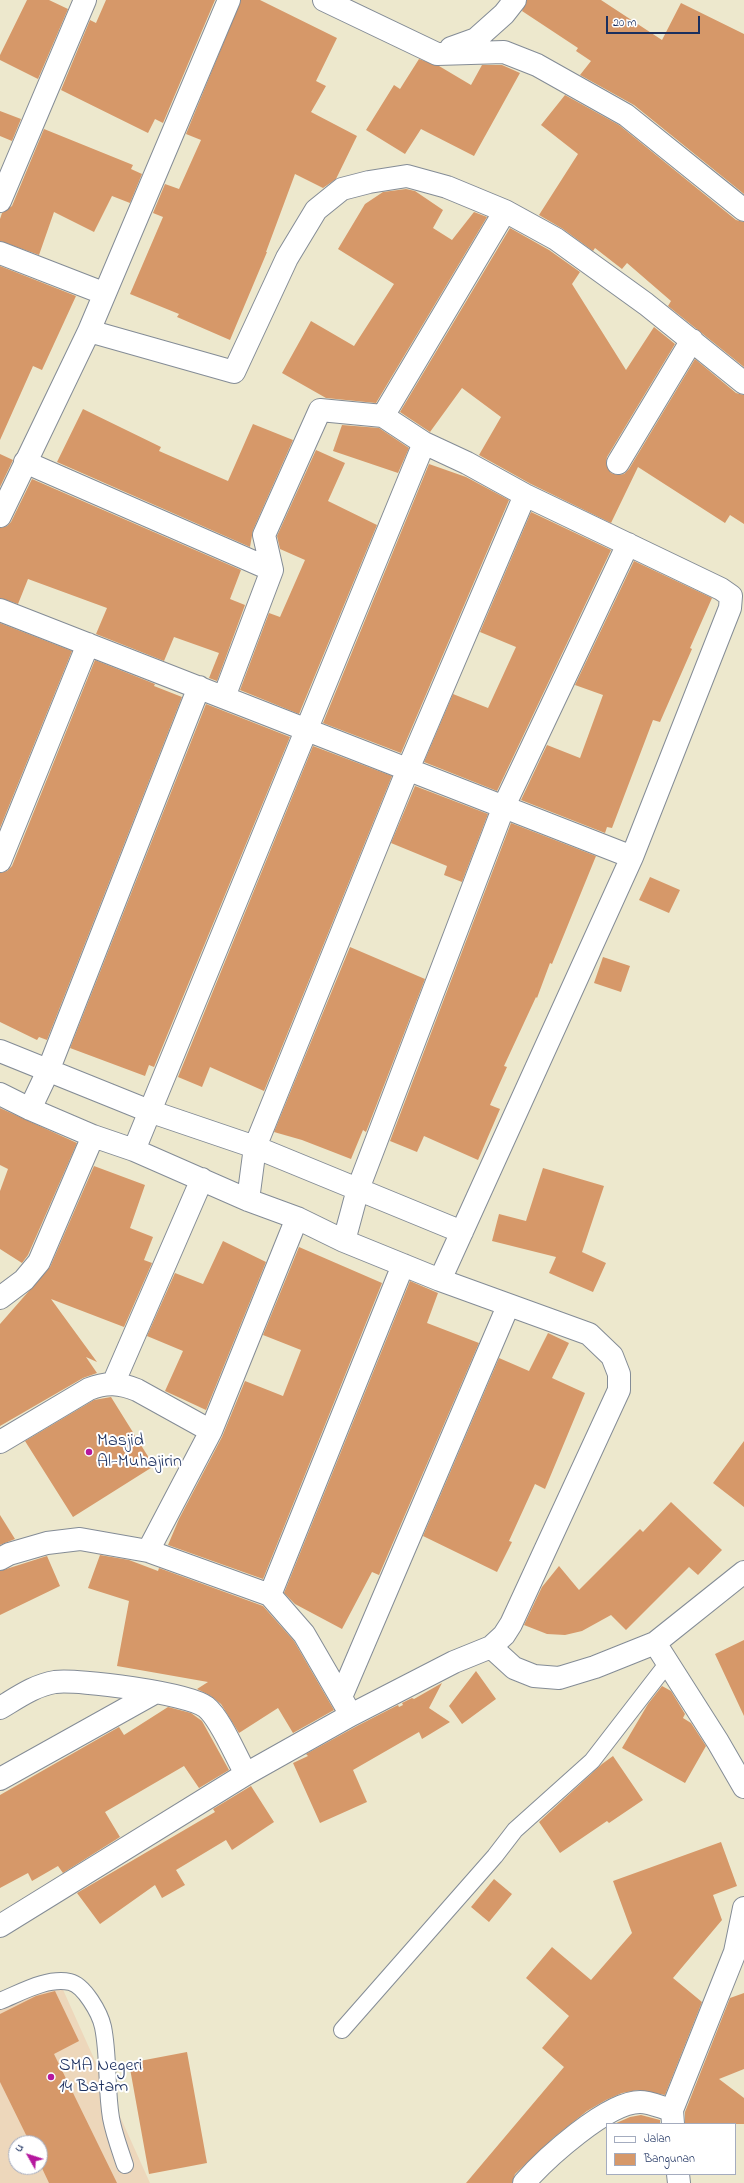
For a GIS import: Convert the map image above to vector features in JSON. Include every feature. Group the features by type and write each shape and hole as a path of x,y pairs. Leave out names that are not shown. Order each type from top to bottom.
{"street":[{"path":"0,201 85,0"},
{"path":"0,516 89,331 103,293 229,0"},
{"path":"324,0 437,54 504,52 537,65 626,115 744,210"},
{"path":"437,54 476,39 504,14 515,0"},
{"path":"89,331 234,372 291,251 316,210 342,190 369,182 407,176 447,187 505,210 556,239 692,340 744,383"},
{"path":"383,416 505,210"},
{"path":"0,253 103,293"},
{"path":"618,463 692,340"},
{"path":"224,697 272,570 264,535 320,410 383,416 424,443 467,463 525,495 628,544 731,596 730,608 632,857 440,1280"},
{"path":"134,1150 424,443"},
{"path":"25,462 272,570"},
{"path":"248,1200 254,1147 408,769 525,495"},
{"path":"344,1240 358,1189 504,806 628,544"},
{"path":"0,610 632,857"},
{"path":"0,861 88,644"},
{"path":"30,1109 48,1071 199,687"},
{"path":"0,1050 48,1071 150,1111 254,1147 462,1232"},
{"path":"0,1094 30,1109 93,1136 134,1150 202,1178 248,1200 297,1218 403,1265 508,1306 589,1334 612,1356 619,1374 619,1390 511,1624 504,1635 491,1647 346,1706 246,1774 0,1926"},
{"path":"0,1298 24,1280 39,1262 93,1136"},
{"path":"113,1384 202,1178"},
{"path":"148,1551 211,1431 297,1218"},
{"path":"270,1595 403,1265"},
{"path":"346,1706 508,1306"},
{"path":"0,1442 89,1389 100,1385 113,1384 124,1385 137,1390 211,1431"},
{"path":"0,1559 9,1554 47,1543 80,1539 148,1551 270,1595 304,1634 346,1706"},
{"path":"491,1647 514,1668 534,1676 559,1678 595,1668 655,1643 744,1572"},
{"path":"655,1643 718,1742 744,1788"},
{"path":"0,1708 37,1687 54,1682 71,1682 156,1692 192,1699 207,1708 214,1715 246,1774"},
{"path":"0,1779 156,1692"},
{"path":"524,2183 541,2163 612,2110 640,2102 673,2117 735,1952 744,1908"}],"lane":[{"path":"342,2030 495,1856 515,1830 592,1762 668,1664"},
{"path":"0,2001 38,1985 57,1982 69,1982 78,1986 87,1994 103,2026 111,2119 124,2165"}],"shaded area":[{"name":"SMA Negeri 14 Batam","path":"60,1983 150,2183 0,2183 0,2010"}],"building":[{"path":"27,0 49,0 68,9 38,79 0,60 0,55"},
{"path":"106,0 215,0 163,123 155,119 148,133 61,90 90,20 96,23"},
{"path":"241,0 260,0 337,38 316,81 326,86 311,112 357,136 336,179 323,188 295,174 267,252 230,340 177,317 179,314 130,294 163,217 153,213 165,184 179,189 201,140 186,134"},
{"path":"527,0 601,0 662,40 681,3 744,34 744,194 634,105 580,75 591,61 576,51 578,48 522,11"},
{"path":"419,59 439,66 471,85 482,65 502,65 520,73 474,156 421,129 405,154 366,130 394,85 400,89"},
{"path":"565,95 619,125 736,220 744,222 744,367 668,306 671,301 627,263 622,269 595,248 593,251 563,229 539,215 578,154 541,125"},
{"path":"0,111 21,119 12,141 0,136"},
{"path":"44,129 133,165 131,169 142,174 130,203 112,196 94,232 54,212 39,255 0,241 0,219 2,213 12,206"},
{"path":"406,189 415,191 443,210 433,228 452,240 474,212 487,217 376,403 326,398 282,373 311,321 354,346 394,284 338,249 365,204 383,192"},
{"path":"510,228 549,250 580,272 572,284 626,370 654,327 675,344 607,457 606,463 611,473 618,475 624,474 629,469 695,359 736,393 744,395 744,524 730,515 725,523 638,467 611,523 531,484 479,455 501,417 462,388 430,432 400,412"},
{"path":"0,266 76,296 42,370 33,366 0,440"},
{"path":"83,409 161,447 159,451 228,481 253,424 293,440 253,530 250,547 57,462"},
{"path":"342,425 379,428 409,448 398,473 333,451"},
{"path":"316,450 345,463 328,501 377,525 299,714 240,690 269,613 280,617 305,560 280,549 277,536"},
{"path":"0,454 13,460 0,487"},
{"path":"429,464 466,477 509,500 401,753 323,723"},
{"path":"32,479 241,570 230,599 245,605 217,681 209,678 219,653 174,637 164,661 96,634 107,608 28,579 18,604 0,598 0,528 7,526 11,522"},
{"path":"531,512 611,550 497,791 424,762 453,694 488,708 516,647 480,632"},
{"path":"634,561 712,598 690,648 692,649 660,722 653,720 612,828 607,827 605,833 521,800 547,745 580,758 603,695 575,685"},
{"path":"0,623 72,651 0,828"},
{"path":"95,660 155,684 154,686 182,697 47,1040 39,1037 37,1040 0,1022 0,873 7,871 12,866"},
{"path":"206,704 290,737 154,1067 149,1065 145,1076 70,1048"},
{"path":"313,746 392,776 264,1091 210,1067 202,1087 178,1077"},
{"path":"415,786 488,814 462,882 444,875 447,866 391,843"},
{"path":"511,823 596,856 552,964 550,963 537,998 536,997 504,1066 507,1067 490,1105 500,1109 478,1160 424,1136 417,1152 390,1141"},
{"path":"650,877 680,890 669,913 639,900"},
{"path":"350,947 425,979 366,1132 363,1130 351,1159 302,1140 274,1132"},
{"path":"603,957 630,966 621,992 594,983"},
{"path":"0,1108 77,1143 28,1255 22,1263 0,1249 0,1191 8,1169 0,1165"},
{"path":"94,1166 145,1185 130,1228 153,1237 144,1260 152,1263 124,1327 51,1299 97,1362 86,1357 97,1373 83,1378 0,1426 0,1324 50,1267"},
{"path":"543,1168 604,1186 582,1252 606,1263 593,1292 549,1273 556,1257 492,1241 499,1214 526,1221"},
{"path":"223,1241 266,1262 206,1410 165,1391 183,1351 147,1336 175,1273 203,1284"},
{"path":"299,1247 382,1283 263,1579 168,1545 179,1519 222,1437 245,1381 283,1396 301,1350 263,1335"},
{"path":"410,1281 438,1293 427,1323 479,1343 379,1575 372,1572 342,1629 295,1604 284,1593"},
{"path":"548,1333 569,1343 552,1378 585,1393 545,1489 535,1484 509,1541 512,1542 497,1572 423,1536 499,1358 529,1371"},
{"name":"Masjid Al-Muhajirin","path":"111,1397 154,1466 73,1517 25,1441 94,1400"},
{"path":"744,1441 744,1507 713,1483"},
{"path":"671,1502 722,1550 698,1575 689,1567 626,1630 611,1615 582,1631 565,1635 547,1634 524,1625 542,1587 559,1566 579,1590 640,1529 643,1532"},
{"path":"0,1515 15,1539 0,1545"},
{"path":"100,1555 129,1560 158,1571 159,1568 263,1606 294,1641 334,1710 293,1733 278,1708 239,1733 221,1704 211,1696 197,1689 208,1682 117,1666 129,1601 88,1588"},
{"path":"47,1556 60,1586 0,1615 0,1571"},
{"path":"744,1640 744,1716 715,1654"},
{"path":"476,1671 496,1699 462,1724 449,1706"},
{"path":"442,1683 429,1708 450,1722 422,1739 419,1732 353,1770 367,1802 320,1823 293,1763 308,1756 306,1754 357,1726 398,1705 399,1707 403,1705 402,1703 412,1698 414,1699"},
{"path":"662,1686 671,1691 685,1714 683,1718 691,1723 706,1746 685,1783 622,1748 648,1704"},
{"path":"168,1707 191,1713 202,1721 229,1770 199,1788 184,1766 105,1812 120,1837 63,1873 58,1866 32,1881 28,1873 0,1888 0,1795 119,1727 124,1735"},
{"path":"613,1756 643,1800 609,1823 607,1821 560,1853 539,1822 602,1764"},
{"path":"251,1786 274,1822 232,1850 226,1840 176,1870 185,1885 162,1898 155,1885 100,1924 77,1893 215,1812 213,1809"},
{"path":"721,1842 737,1886 713,1895 722,1920 673,1978 702,2002 665,2095 638,2090 622,2093 606,2100 587,2111 553,2138 515,2174 512,2183 466,2183 564,2067 542,2048 569,2016 526,1978 552,1947 591,1980 632,1933 613,1881"},
{"path":"494,1879 512,1894 489,1922 471,1907"},
{"path":"55,1991 79,2041 54,2054 117,2183 49,2183 45,2175 48,2175 48,2135 26,2135 0,2082 0,2014 36,1996"},
{"path":"744,1993 744,2069 719,2079 744,2098 744,2124 685,2123 685,2112 730,1998"},
{"path":"187,2052 207,2163 149,2174 129,2063"},
{"path":"641,2115 660,2120 660,2123 616,2123 630,2117"}],"place":[{"name":"Masjid Al-Muhajirin","path":"89,1452"},
{"name":"SMA Negeri 14 Batam","path":"51,2077"}]}
